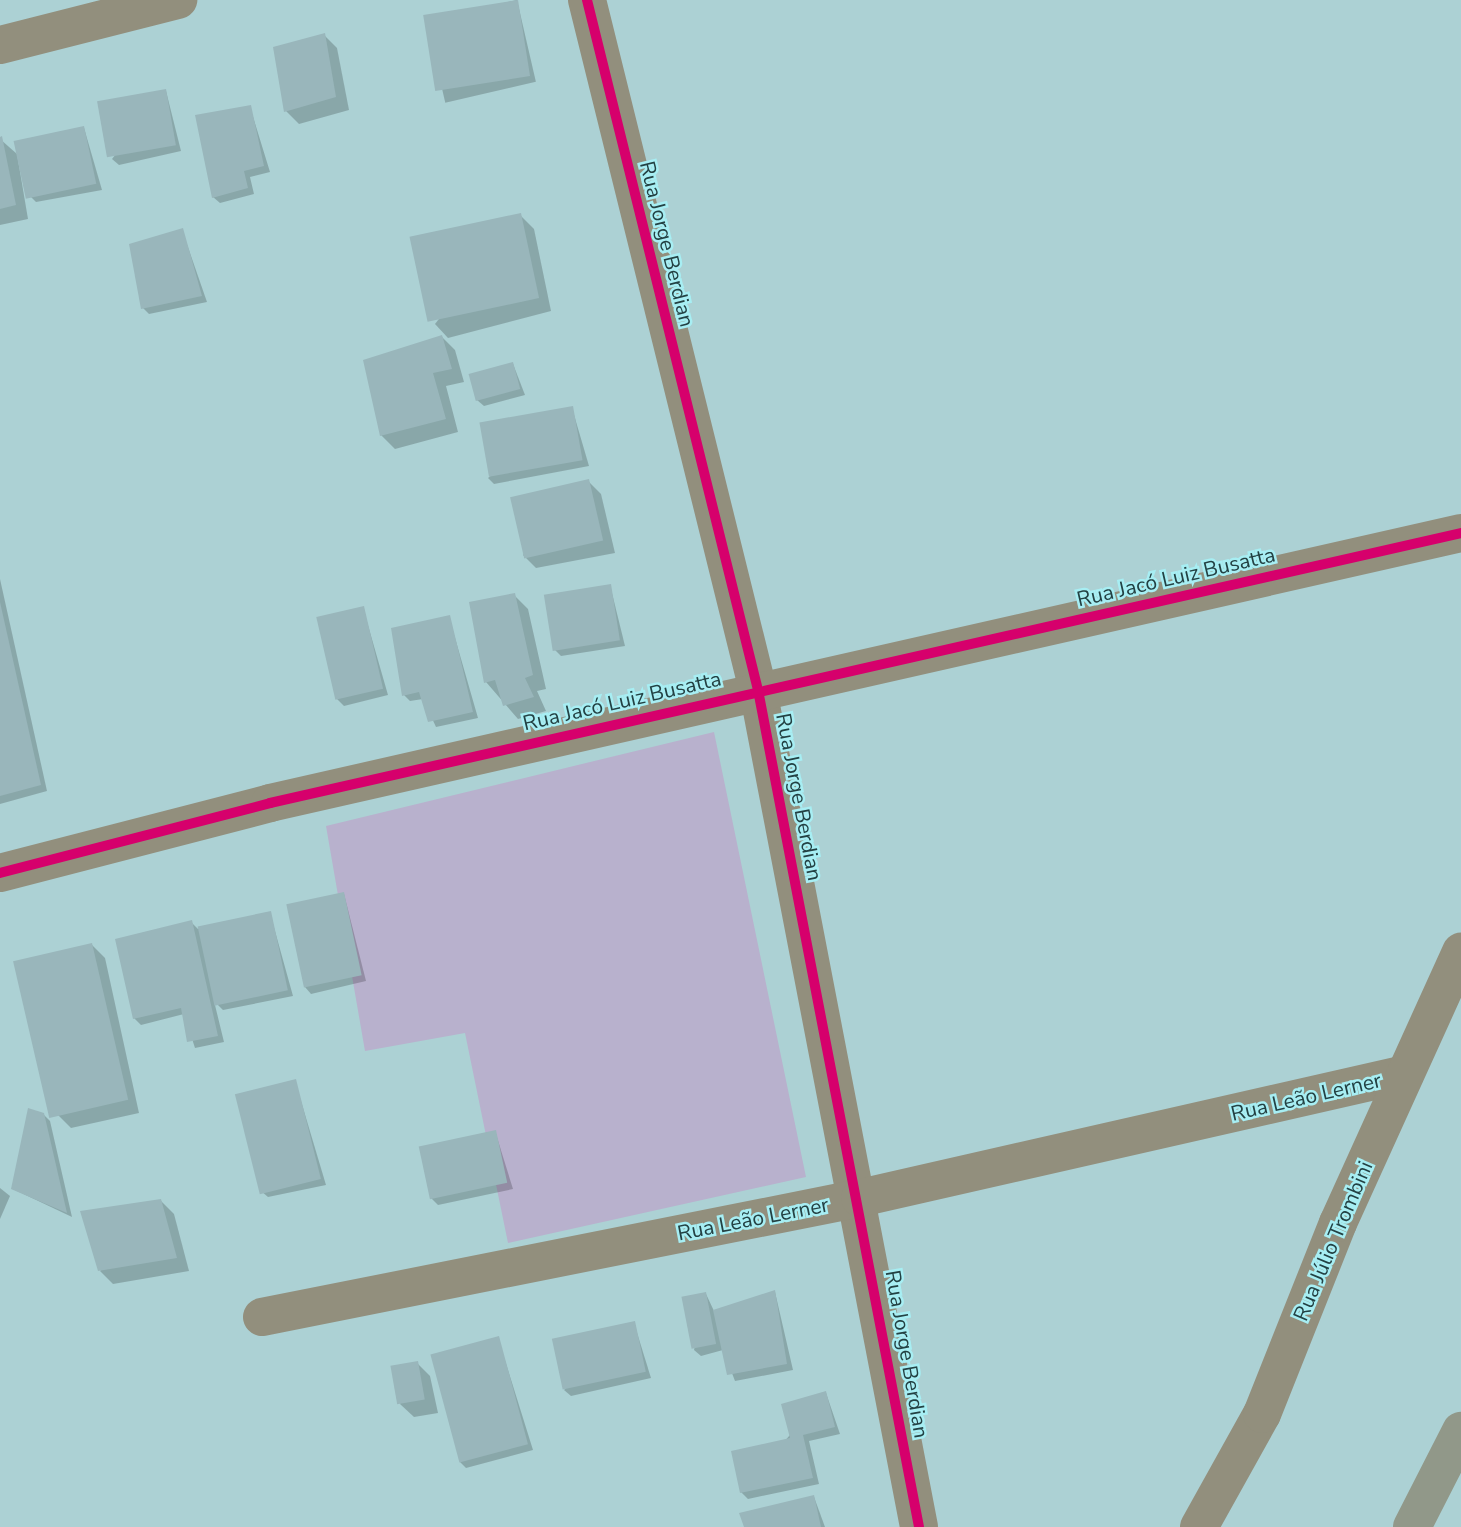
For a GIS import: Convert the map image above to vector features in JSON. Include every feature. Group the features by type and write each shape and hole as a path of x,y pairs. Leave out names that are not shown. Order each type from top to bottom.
{"main road":[{"path":"1412,1527 1461,1430"}],"street":[{"path":"0,45 178,0"},
{"name":"Rua Jorge Berdian","path":"587,0 758,690 860,1198 919,1527"},
{"name":"Rua Jacó Luiz Busatta","path":"0,873 270,803 758,690 1461,533"},
{"name":"Rua Júlio Trombini","path":"1199,1527 1262,1414 1405,1074 1461,952"},
{"name":"Rua Leão Lerner","path":"262,1317 860,1198 1405,1074"}],"shaded area":[{"path":"714,732 806,1177 508,1243 465,1033 365,1051 326,826"}],"building":[{"path":"518,0 530,76 435,91 423,15"},
{"path":"325,33 336,97 284,112 273,47"},
{"path":"166,89 176,145 107,157 97,101"},
{"path":"251,105 264,166 244,171 248,188 212,198 195,115"},
{"path":"84,126 96,184 26,199 14,141"},
{"path":"2,136 16,205 0,209 0,137"},
{"path":"521,213 539,298 428,322 409,237"},
{"path":"183,228 202,296 141,309 129,244"},
{"path":"442,335 452,369 433,373 446,419 380,436 363,360"},
{"path":"513,362 520,389 476,401 469,374"},
{"path":"573,406 583,460 489,477 479,422"},
{"path":"589,479 603,540 524,559 510,497"},
{"path":"611,584 620,640 553,651 544,595"},
{"path":"515,593 533,675 525,678 534,697 503,706 495,680 484,683 469,602"},
{"path":"0,602 41,785 0,796"},
{"path":"364,606 383,689 335,700 316,617"},
{"path":"450,615 473,712 428,722 419,692 402,696 391,628"},
{"path":"344,892 362,975 304,987 286,904"},
{"path":"271,911 288,990 214,1006 198,927"},
{"path":"192,920 218,1036 187,1042 181,1008 133,1019 115,939"},
{"path":"92,943 128,1100 49,1118 13,961"},
{"path":"296,1079 321,1179 260,1194 235,1094"},
{"path":"28,1108 44,1113 67,1213 11,1189"},
{"path":"496,1130 507,1183 430,1199 419,1146"},
{"path":"161,1199 177,1258 98,1271 80,1211"},
{"path":"775,1290 787,1364 727,1375 713,1310"},
{"path":"706,1292 716,1344 692,1349 681,1297"},
{"path":"635,1321 646,1372 563,1390 552,1339"},
{"path":"499,1336 528,1444 459,1463 430,1354"},
{"path":"418,1361 425,1399 397,1404 390,1366"},
{"path":"826,1391 835,1427 803,1435 813,1478 740,1493 731,1451 790,1438 781,1404"},
{"path":"814,1495 821,1527 744,1527 739,1513"}],"cycle path":[{"path":"587,0 758,690 919,1527"},
{"path":"0,873 270,803 1461,533"}]}
